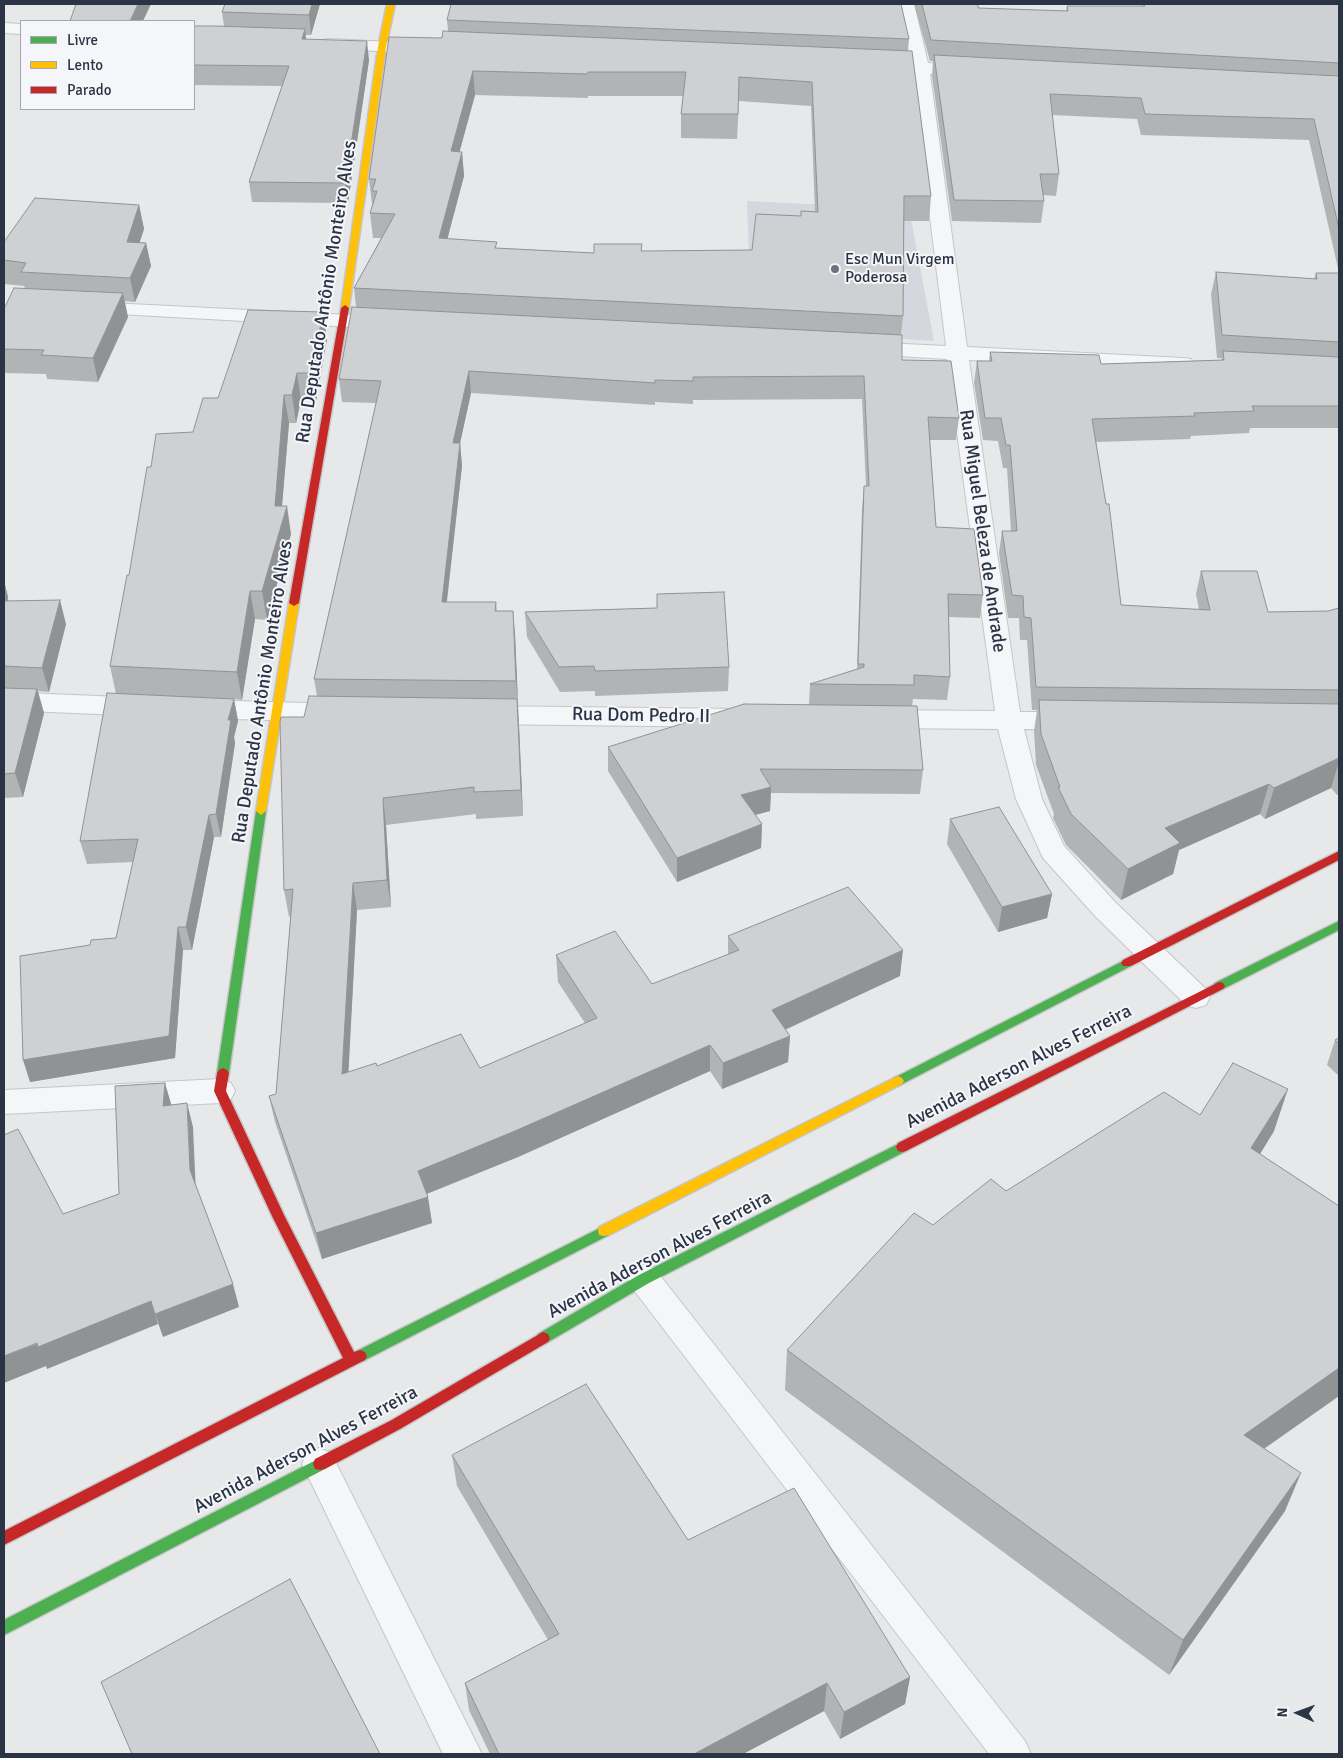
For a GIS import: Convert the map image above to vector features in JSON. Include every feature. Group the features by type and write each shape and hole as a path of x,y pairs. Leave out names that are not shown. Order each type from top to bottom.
{"main road":[{"name":"Rua Deputado Antônio Monteiro Alves","path":"220,1091 275,712 343,320 382,47 391,4"},
{"path":"4,1538 1339,855"},
{"name":"Avenida Aderson Alves Ferreira","path":"4,1628 396,1425 644,1279 1339,925"},
{"path":"220,1091 278,1216 351,1359"}],"street":[{"name":"Rua Miguel Beleza de Andrade","path":"905,4 920,68 979,518 1009,721 1029,799 1053,851 1106,910 1196,997"},
{"path":"4,28 20,29"},
{"path":"313,43 432,49"},
{"path":"860,66 988,72"},
{"path":"74,307 393,323"},
{"path":"849,347 1202,365"},
{"path":"4,701 275,712 364,713"},
{"name":"Rua Dom Pedro II","path":"453,714 761,718"},
{"path":"860,719 1096,722"},
{"path":"4,1102 220,1091"},
{"path":"644,1279 1012,1754"},
{"path":"318,1464 463,1754"}],"shaded area":[{"name":"Esc Mun Virgem Poderosa","path":"747,201 909,209 934,341 752,329"}],"building":[{"path":"76,4 138,4 130,20 70,20"},
{"path":"225,4 312,4 309,15 222,12"},
{"path":"451,4 901,4 909,39 447,20"},
{"path":"922,4 978,4 978,8 1068,11 1067,6 1339,4 1339,63 931,40"},
{"path":"195,26 305,29 302,39 367,41 345,183 249,182 289,66 195,65"},
{"path":"443,31 912,51 931,196 904,196 903,316 354,288 395,214 370,213 377,191 372,191 376,179 369,179 389,37 442,38","holes":["473,71 587,74 588,72 686,72 681,114 738,114 739,77 812,82 818,212 801,211 801,216 756,214 752,250 641,251 642,244 594,244 594,253 495,248 497,242 439,238 462,152 451,151"]},
{"path":"934,55 1339,76 1339,229 1314,119 1145,114 1141,98 1050,94 1059,174 1040,174 1044,201 954,200"},
{"path":"35,198 139,205 127,242 146,243 130,278 21,272 26,263 4,260 4,242"},
{"path":"1216,272 1317,279 1316,273 1339,273 1339,342 1222,335"},
{"path":"14,288 123,293 93,358 41,355 44,350 4,349 4,309"},
{"path":"352,307 902,335 902,360 951,361 959,418 928,417 936,527 974,529 983,595 948,594 950,677 914,675 914,685 810,684 864,667 864,664 858,664 864,486 869,486 864,376 693,377 693,381 655,380 655,383 469,371 453,443 460,443 442,602 496,602 495,611 513,611 516,681 314,679 381,381 339,379"},
{"path":"248,310 323,312 312,373 297,373 292,395 284,395 275,506 287,506 262,591 250,591 237,672 110,666 127,575 129,575 147,467 151,467 156,434 193,432 203,398 218,398"},
{"path":"1223,351 1339,357 1339,406 1252,406 1254,411 1194,413 1195,416 1092,419 1106,504 1109,504 1121,605 1210,610 1201,571 1257,571 1268,612 1328,611 1339,608 1339,690 1036,687 1031,618 1024,617 1023,596 1012,595 1002,531 1017,531 1010,445 1006,445 1001,418 985,418 977,361 992,361 990,352 1099,355 1101,364 1224,360"},
{"path":"724,592 729,667 595,671 594,666 559,667 525,612 657,608 657,594"},
{"path":"60,600 42,668 4,666 4,601"},
{"path":"4,688 37,689 15,773 4,774"},
{"path":"107,693 234,699 228,720 231,720 216,814 209,815 186,927 178,927 169,1036 23,1060 20,956 90,945 91,940 116,938 138,839 80,841"},
{"path":"309,696 517,699 521,790 474,792 474,787 383,798 387,880 353,883 342,1074 376,1063 377,1066 461,1034 480,1068 597,1018 556,955 615,931 652,984 739,950 728,936 848,887 903,950 772,1010 790,1036 723,1063 710,1045 515,1131 418,1171 428,1197 316,1233 269,1096 276,1094 293,889 284,890 280,722 281,717 304,717"},
{"path":"1039,700 1339,704 1339,758 1274,788 1269,784 1165,828 1180,843 1128,869 1071,814 1058,787 1060,787 1041,734"},
{"path":"744,704 917,706 923,770 760,769 771,787 741,795 762,824 677,858 608,747"},
{"path":"999,807 1052,894 1002,907 950,819"},
{"path":"1233,1063 1288,1089 1251,1148 1339,1206 1339,1368 1244,1435 1301,1473 1183,1640 787,1350 914,1213 933,1225 991,1179 1006,1191 1164,1092 1200,1115"},
{"path":"165,1083 163,1106 187,1103 190,1170 233,1284 155,1314 151,1301 38,1347 37,1343 4,1356 4,1135 18,1129 63,1214 119,1194 115,1086"},
{"path":"586,1384 688,1540 794,1488 910,1677 844,1712 827,1683 694,1754 499,1754 465,1683 559,1634 452,1455"},
{"path":"290,1579 380,1754 132,1754 101,1682"}],"traffic: fast":[{"path":"223,1073 261,811"},
{"path":"1219,986 1339,925"},
{"path":"898,1081 1127,963"},
{"path":"543,1338 644,1279 902,1147"},
{"path":"360,1356 604,1231"},
{"path":"4,1628 320,1464"}],"traffic: slow":[{"path":"345,308 382,47 391,4"},
{"path":"261,811 294,603"},
{"path":"604,1231 898,1081"}],"traffic: jam":[{"path":"294,603 345,308"},
{"path":"1127,963 1339,855"},
{"path":"902,1147 1219,986"},
{"path":"223,1073 220,1091 278,1216 351,1359"},
{"path":"320,1464 395,1425 543,1338"},
{"path":"4,1538 360,1356"}],"place":[{"name":"Esc Mun Virgem Poderosa","path":"835,269"}]}
